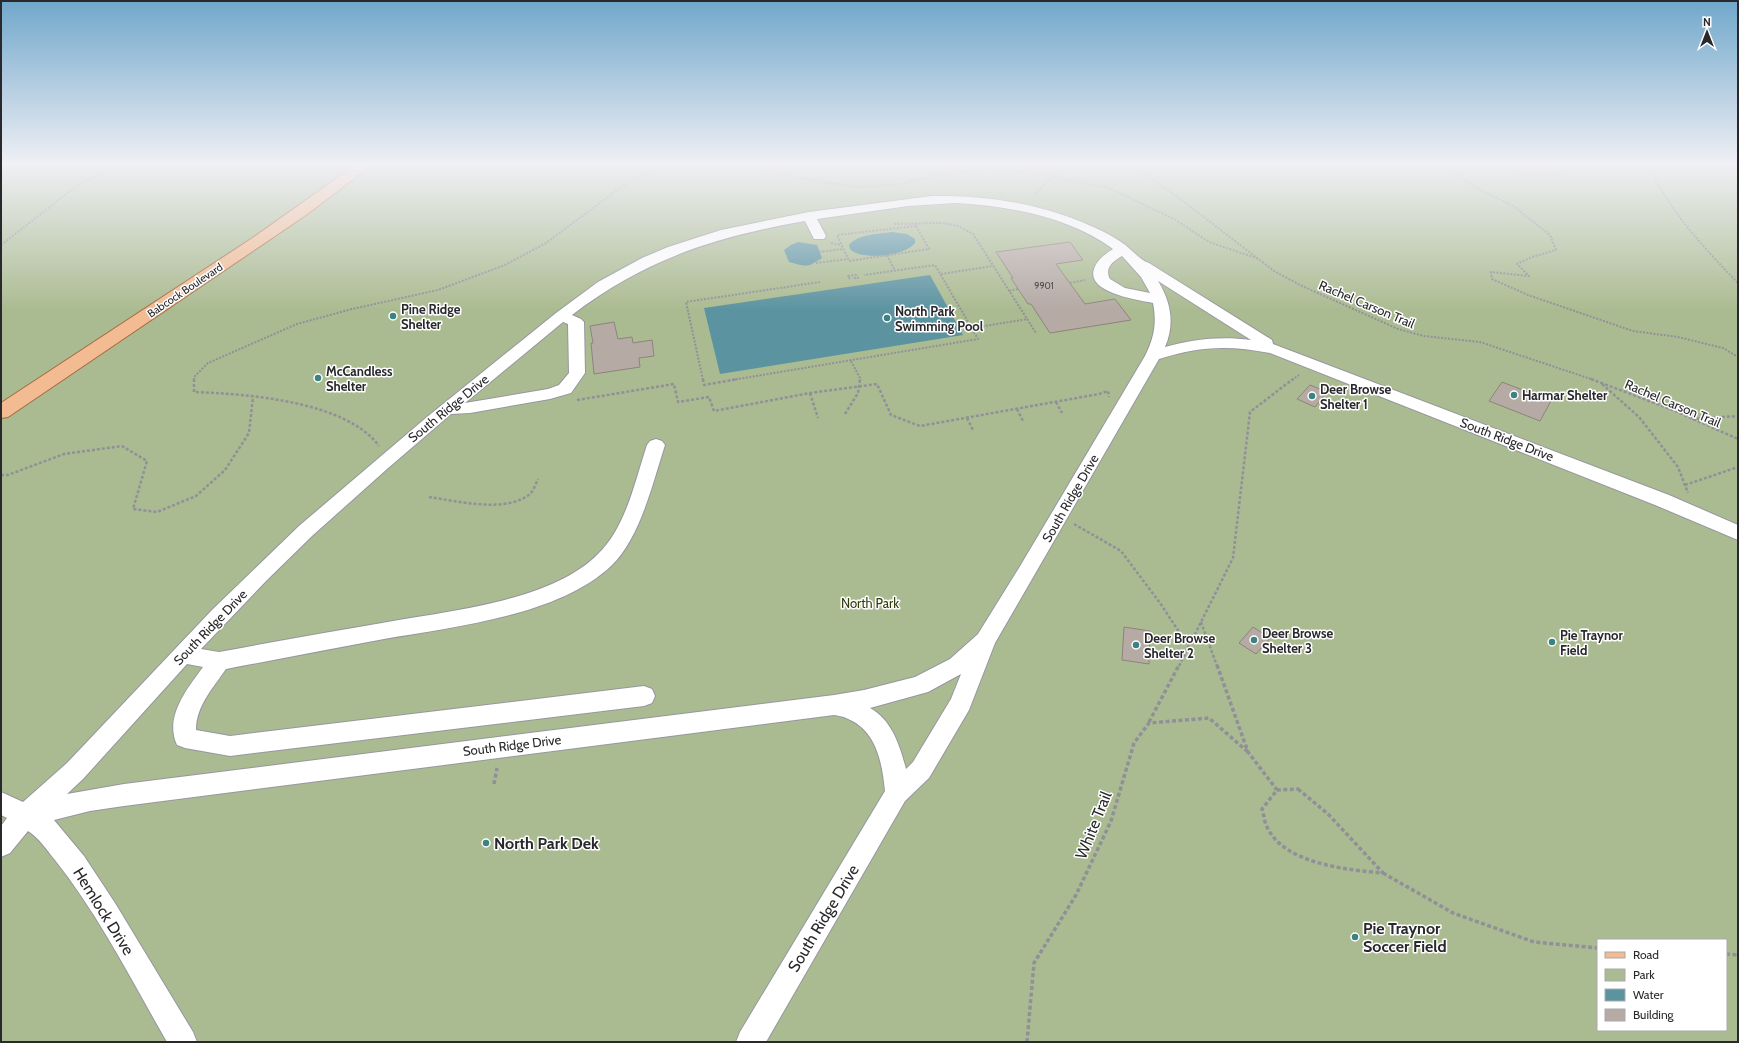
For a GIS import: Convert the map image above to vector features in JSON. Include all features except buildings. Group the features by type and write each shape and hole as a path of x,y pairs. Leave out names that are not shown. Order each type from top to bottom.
{"main road":[{"name":"Babcock Boulevard","path":"1,412 264,237 298,213"}],"street":[{"name":"South Ridge Drive","path":"25,815 74,771 279,556 374,470 562,316 624,273 666,252 713,236 744,228 834,213"},
{"name":"South Ridge Drive","path":"750,1042 897,793 921,770 961,703 985,640 1153,356 1160,340 1163,328 1162,309 1160,300 1145,271 1111,241 1069,220 1044,213"},
{"path":"809,216 819,236"},
{"path":"1128,255 1112,255 1102,264 1100,268 1102,278 1121,291 1160,300"},
{"name":"South Ridge Drive","path":"1128,255 1274,348 1517,442 1738,533"},
{"path":"447,409 470,408 550,394 565,389 577,373 576,322 562,316"},
{"name":"South Ridge Drive","path":"1153,356 1193,343 1211,341 1248,343 1274,348"},
{"path":"183,655 219,661 462,616 507,607 547,594 578,581 592,573 606,560 619,543 629,521 656,445"},
{"name":"South Ridge Drive","path":"25,815 90,800 124,795 864,700 920,685 941,675 958,664 985,640"},
{"path":"219,661 191,702 184,719 185,738 230,746 644,696"},
{"name":"South Ridge Drive","path":"834,705 855,711 869,719 879,728 887,742 893,762 897,793"},
{"name":"Hemlock Drive","path":"1,803 25,815 44,828 75,865 106,912 183,1042"},
{"path":"1,845 25,815"}],"path":[{"path":"1,245 42,213"},
{"name":"Rachel Carson Trail","path":"1199,213 1274,271 1302,286 1398,329 1424,336 1480,342 1601,383 1673,410 1738,439"},
{"path":"1522,213 1550,235 1556,250 1532,257 1517,264 1529,276 1491,272 1492,279 1535,297 1632,331 1678,337 1723,348 1738,357"},
{"path":"1678,213 1738,283"},
{"path":"894,224 942,223 966,230 973,234 1028,319 1036,334"},
{"path":"816,263 848,259 849,261 929,249 916,226 837,235 848,259"},
{"path":"819,252 843,249"},
{"path":"886,255 895,271"},
{"path":"820,282 686,302 704,384 978,339 935,264 864,276"},
{"path":"941,274 993,266"},
{"path":"1009,291 1018,289"},
{"path":"972,328 1028,319"},
{"path":"844,414 858,393 861,381 851,360"},
{"name":"White Trail","path":"1027,1042 1034,963 1076,895 1111,821 1134,743 1149,723 1233,558 1250,412 1314,364"},
{"path":"1601,383 1639,417 1678,467 1695,514"},
{"path":"574,401 674,384 678,402 709,397 714,411 810,393 876,384 891,415 920,426 1099,394 1108,391 1109,394"},
{"path":"810,393 818,418"},
{"path":"1,475 8,475 64,454 122,446 147,461 134,509 156,512 196,496 225,470 249,433 253,397"},
{"path":"1056,402 1062,414"},
{"path":"1017,409 1023,421"},
{"path":"1692,419 1738,416"},
{"path":"967,418 973,430"},
{"path":"1685,485 1738,467"},
{"path":"428,497 494,505 514,503 528,496 537,485 538,479"},
{"path":"1060,515 1121,551 1160,603 1189,647"},
{"path":"1201,622 1248,752"},
{"path":"1149,723 1209,718 1248,752 1277,790"},
{"path":"494,784 497,765"},
{"path":"1383,873 1355,871 1318,863 1285,848 1268,829 1262,809 1277,790 1298,789 1328,814 1383,873 1453,913 1534,942 1597,948"},
{"path":"1727,954 1738,955"}],"green space":[{"name":"North Park","path":"1,213 1738,213 1738,1042 1,1042"}],"water":[{"path":"892,232 907,234 915,239 915,243 903,251 893,254 873,256 856,253 850,249 849,245 853,241 869,235"},
{"path":"798,242 817,245 822,258 807,266 789,262 784,250"},
{"path":"930,275 963,335 720,374 704,308"}],"place":[{"name":"Pine Ridge Shelter","path":"393,316"},
{"name":"North Park Swimming Pool","path":"887,318"},
{"name":"McCandless Shelter","path":"318,378"},
{"name":"Harmar Shelter","path":"1514,395"},
{"name":"Deer Browse Shelter 1","path":"1312,396"},
{"name":"Deer Browse Shelter 3","path":"1254,640"},
{"name":"Pie Traynor Field","path":"1552,642"},
{"name":"Deer Browse Shelter 2","path":"1136,645"},
{"name":"North Park Dek","path":"486,843"},
{"name":"Pie Traynor Soccer Field","path":"1355,937"}]}
